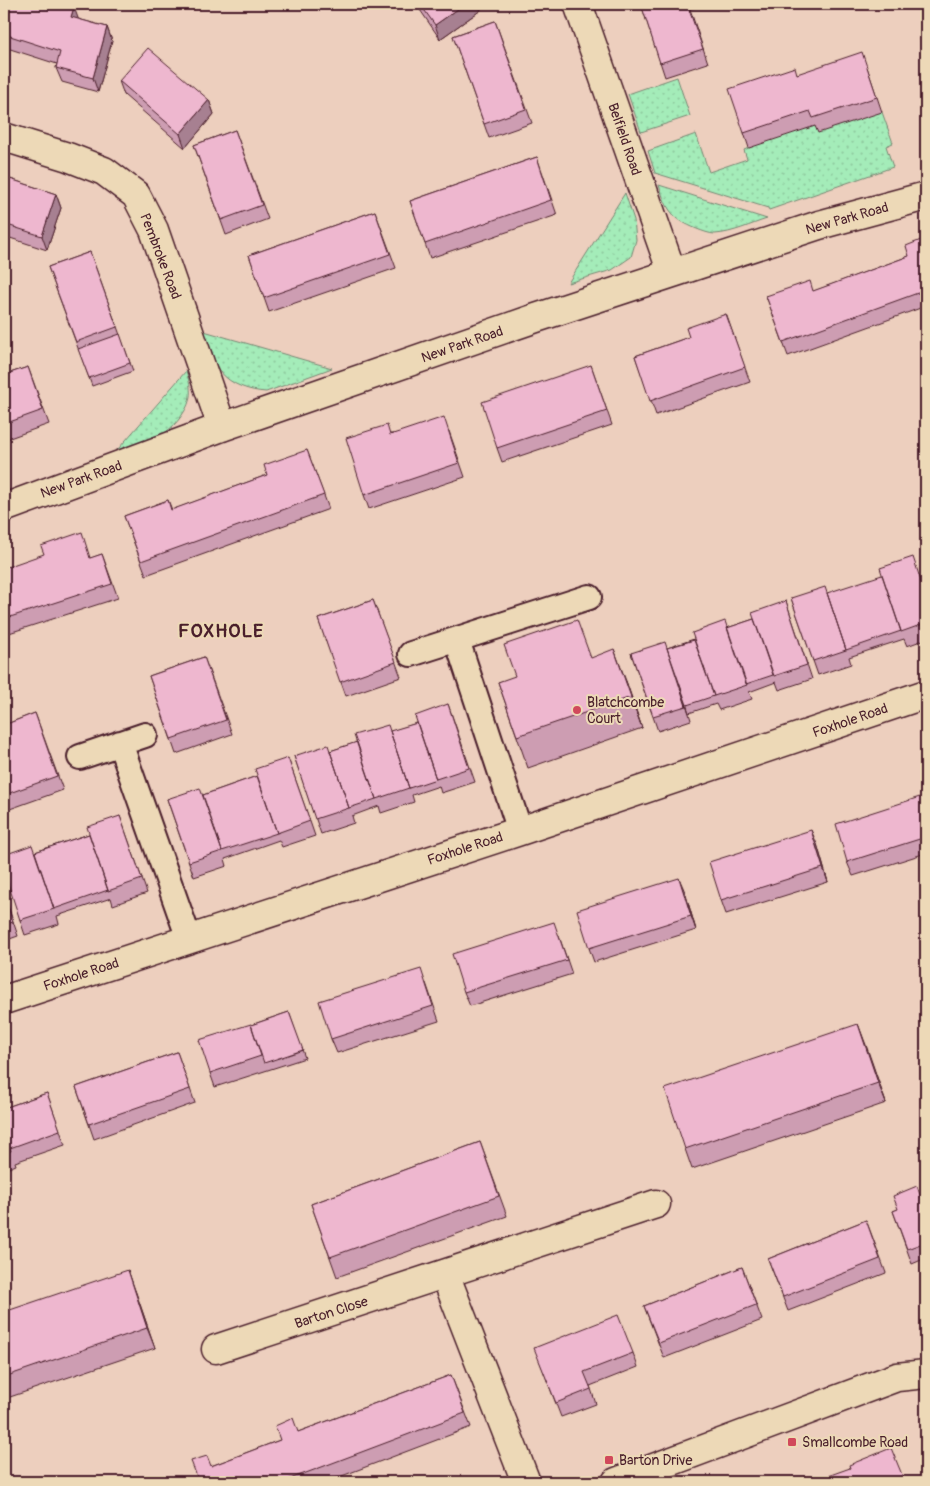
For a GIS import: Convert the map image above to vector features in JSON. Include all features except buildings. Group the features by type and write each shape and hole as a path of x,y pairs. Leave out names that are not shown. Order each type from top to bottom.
{"street":[{"name":"Belfield Road","path":"578,4 672,273"},
{"name":"Pembroke Road","path":"4,137 68,157 104,171 136,195 154,230 222,427"},
{"name":"New Park Road","path":"4,508 222,427 536,318 819,225 926,196"},
{"name":"Foxhole Road","path":"4,1000 926,694"},
{"name":"Barton Close","path":"216,1349 656,1204"},
{"path":"445,1274 526,1482"},
{"path":"616,1482 898,1377 926,1374"}],"lane":[{"path":"411,654 589,597"},
{"path":"457,640 520,830"},
{"path":"80,757 145,734"},
{"path":"120,743 189,939"}],"green space":[{"path":"677,77 690,116 641,132 628,94"},
{"path":"882,112 893,143 886,146 893,167 769,210 768,208 655,173 648,151 696,134 709,172 747,159 744,150 778,137"},
{"path":"659,185 767,219 728,232 715,234 706,232 689,225 672,213"},
{"path":"625,193 634,220 636,240 631,257 612,270 568,283"},
{"path":"204,331 332,368 266,392 247,389 229,380 217,367"},
{"path":"186,371 190,387 190,397 187,407 177,421 170,429 152,440 112,456"}],"place":[{"name":"Blatchcombe Court","path":"577,710"},
{"name":"Smallcombe Road","path":"792,1442"},
{"name":"Barton Drive","path":"609,1460"}],"district":[{"name":"FOXHOLE","path":"221,630"}]}
